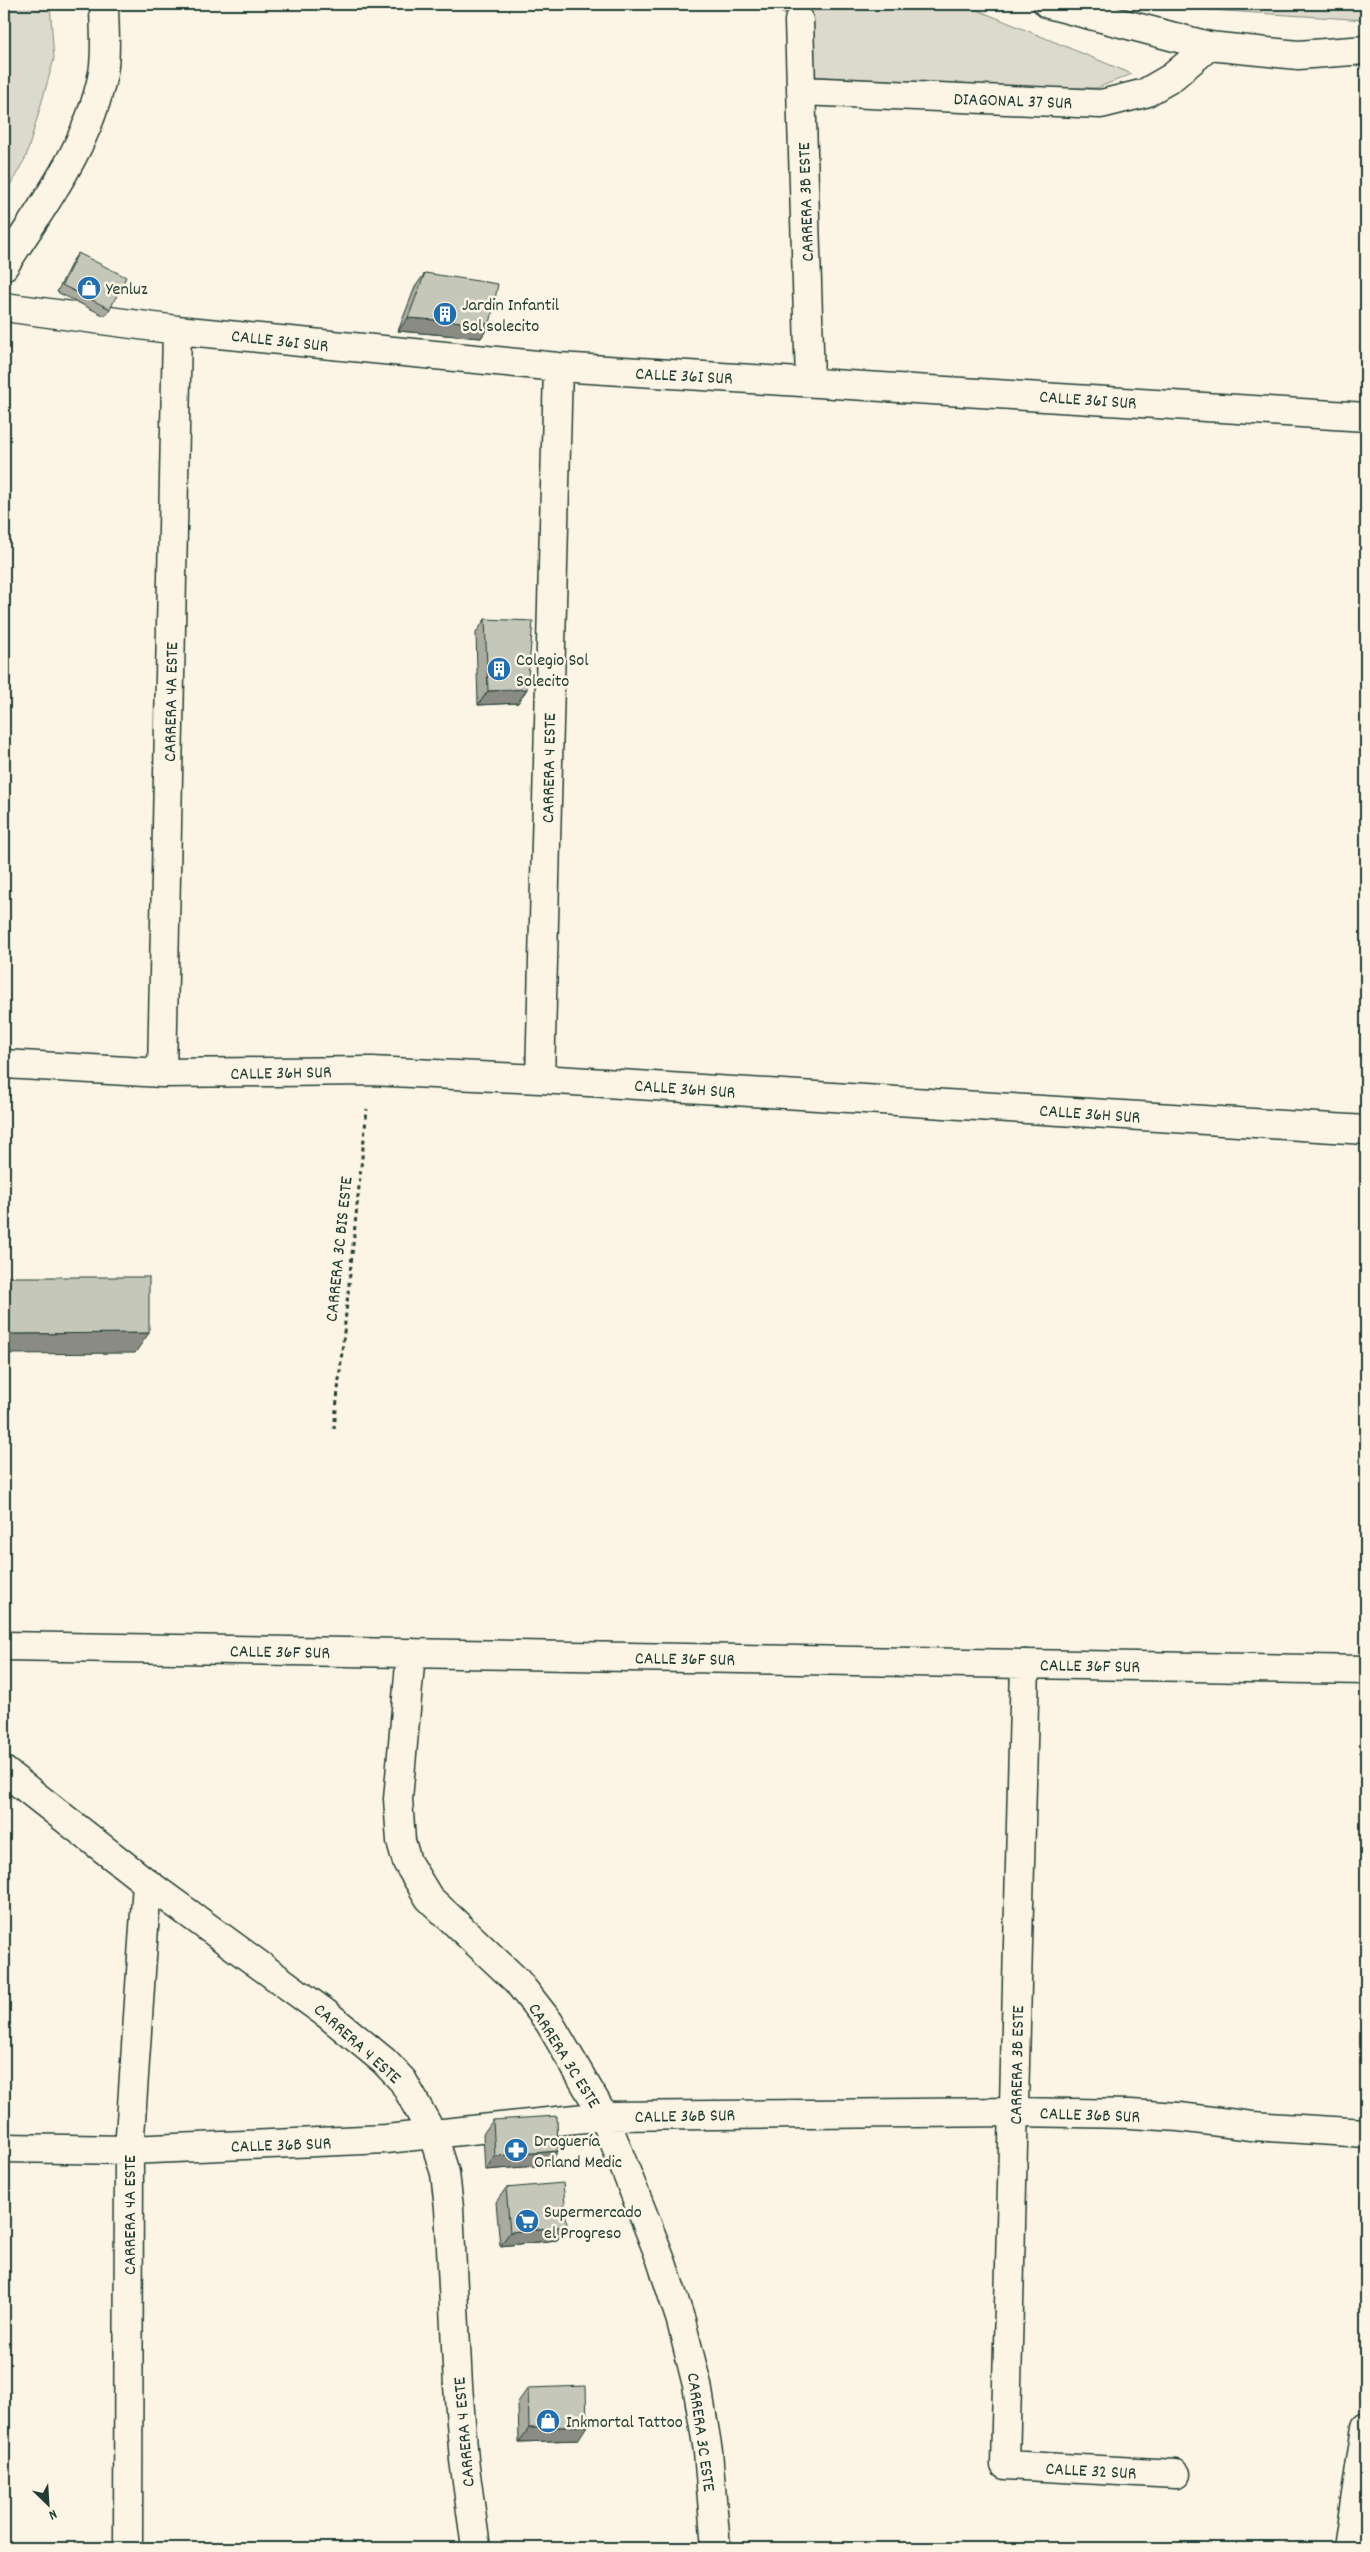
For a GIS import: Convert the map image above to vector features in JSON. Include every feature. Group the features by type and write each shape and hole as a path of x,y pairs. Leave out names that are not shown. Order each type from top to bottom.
{"street":[{"path":"4,266 82,142 94,109 103,71 104,4"},
{"path":"1048,4 1209,46 1298,55 1366,50"},
{"name":"CARRERA 3B ESTE","path":"799,21 810,382"},
{"name":"DIAGONAL 37 SUR","path":"801,91 1101,104 1145,93 1171,78 1209,46"},
{"name":"CALLE 36I SUR","path":"4,307 178,330 558,367 1366,417"},
{"name":"CARRERA 4A ESTE","path":"162,1073 178,330"},
{"name":"CARRERA 4 ESTE","path":"540,1079 558,367"},
{"name":"CALLE 36H SUR","path":"4,1064 162,1073 370,1071 540,1079 1366,1130"},
{"name":"CALLE 36F SUR","path":"4,1646 1366,1670"},
{"name":"CARRERA 3C ESTE","path":"411,1653 398,1799 401,1841 407,1862 429,1898 517,1981 549,2022 604,2116 660,2257 681,2321 697,2384 708,2451 716,2548"},
{"name":"CARRERA 3B ESTE","path":"1005,2466 1025,1664"},
{"name":"CARRERA 4 ESTE","path":"4,1771 147,1883 269,1970 328,2015 384,2061 402,2081 433,2135 445,2173 449,2208 458,2386 476,2548"},
{"name":"CARRERA 4A ESTE","path":"128,2548 129,2150 147,1883"},
{"name":"CALLE 36B SUR","path":"4,2148 129,2150 386,2140 604,2116 1015,2112 1179,2117 1252,2126 1366,2133"},
{"path":"1348,2548 1366,2427"},
{"name":"CALLE 32 SUR","path":"1005,2466 1176,2474"}],"path":[{"name":"CARRERA 3C BIS ESTE","path":"334,1429 370,1071"}],"shaded area":[{"path":"4,4 50,4 54,59 26,157 4,196"},
{"path":"760,4 963,4 1132,74 1097,88 1035,88 808,76 801,21"},
{"path":"1190,4 1366,4 1366,20 1210,10"}],"building":[{"name":"Yenluz","path":"78,253 126,277 110,309 62,285"},
{"name":"Jardin Infantil Sol solecito","path":"425,273 498,284 490,324 408,318"},
{"name":"Colegio Sol Solecito","path":"485,619 533,621 527,689 488,691"},
{"path":"4,1277 149,1277 149,1333 4,1334"},
{"path":"557,2116 558,2151 495,2156 493,2120"},
{"path":"563,2183 567,2226 510,2232 506,2188"},
{"path":"586,2386 587,2426 529,2428 528,2388"}],"place":[{"name":"Yenluz","path":"89,288"},
{"name":"Jardin Infantil Sol solecito","path":"445,314"},
{"name":"Colegio Sol Solecito","path":"499,669"},
{"name":"Droguería Orland Medic","path":"516,2150"},
{"name":"Supermercado el Progreso","path":"527,2221"},
{"name":"Inkmortal Tattoo","path":"548,2421"}]}
